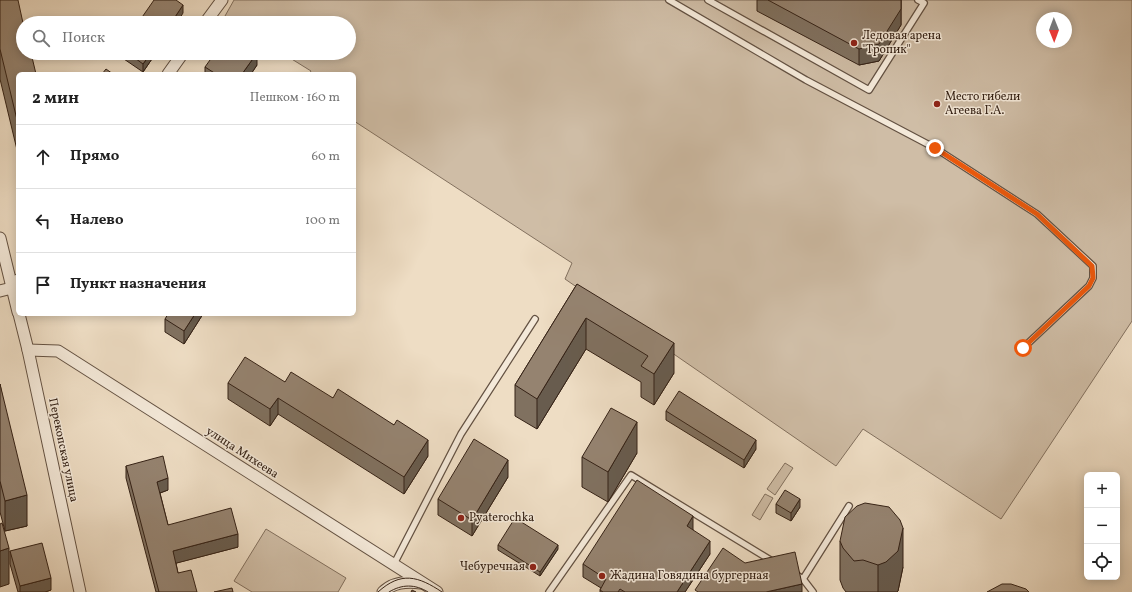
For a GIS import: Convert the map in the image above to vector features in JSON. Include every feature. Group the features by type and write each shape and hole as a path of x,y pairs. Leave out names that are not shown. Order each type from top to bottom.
{"street":[{"path":"210,16 222,0"},
{"path":"169,72 178,60"},
{"name":"Перекопская улица","path":"0,238 15,284"},
{"path":"0,291 15,284"},
{"name":"Перекопская улица","path":"19,316 28,350 80,592"},
{"name":"улица Михеева","path":"28,350 58,352 437,592"},
{"path":"383,592 393,585 404,582 423,583"}],"lane":[{"path":"668,0 806,80 935,148 1037,214 1092,266 1093,278 1089,286 1023,348"},
{"path":"708,0 869,90 924,3 918,0"},
{"path":"394,564 461,434 534,319"},
{"path":"549,592 631,476 777,564"},
{"path":"803,579 849,506"},
{"path":"790,571 803,579 813,592"}],"shaded area":[{"path":"234,0 1132,0 1132,321 1001,519 863,429 836,466 565,279 572,263 356,122 356,72 310,72 311,71 293,60 356,60 356,16 225,16"},
{"path":"785,463 793,468 775,495 767,489"},
{"path":"765,494 773,498 760,520 752,515"},
{"path":"266,529 346,578 338,592 252,592 234,581"}],"building":[{"path":"0,0 18,0 21,16 16,16 16,60 33,60 36,72 16,72 16,116 0,49"},
{"path":"154,0 176,0 183,5 176,16 143,16"},
{"name":"Ледовая арена \"Тропик\"","path":"768,0 901,0 901,9 879,44 859,49"},
{"path":"138,60 146,60 143,64"},
{"path":"210,60 252,60 243,72 213,72 205,67"},
{"path":"577,284 674,343 654,374 641,366 648,356 586,318 537,399 515,385"},
{"path":"167,316 194,316 184,331 165,319"},
{"path":"245,357 285,382 291,372 333,398 338,389 394,425 397,420 428,440 404,477 278,398 270,409 228,383"},
{"path":"0,384 27,495 5,501 0,481"},
{"path":"679,391 756,440 744,460 666,411"},
{"path":"611,408 637,422 608,472 582,457"},
{"path":"474,439 508,460 472,520 438,499"},
{"path":"163,456 168,478 157,482 168,525 231,508 238,534 173,551 178,573 191,570 197,592 159,592 126,466"},
{"path":"637,480 693,516 687,526 710,541 677,592 625,592 620,589 618,592 603,592 600,590 606,579 583,564"},
{"path":"785,490 800,499 791,513 776,504"},
{"path":"865,503 889,507 900,520 903,528 898,551 886,562 878,565 863,560 854,561 843,548 840,541 845,517 857,506"},
{"path":"515,518 558,545 540,572 498,545"},
{"path":"2,523 9,548 0,551 0,524"},
{"path":"42,543 51,578 20,586 10,551"},
{"path":"723,548 745,563 795,552 802,584 766,592 698,592 695,590"},
{"path":"1002,584 1011,584 1026,589 1029,592 987,592"},
{"path":"232,588 233,592 214,592"}],"tram line":[{"path":"378,592 386,585 394,581 410,578 425,582 442,592"},
{"path":"389,592 404,586 413,586 428,592"}],"place":[{"name":"Ледовая арена \"Тропик\"","path":"854,43"},
{"name":"Место гибели Агеева Г.А.","path":"937,104"},
{"name":"Pyaterochka","path":"461,518"},
{"name":"Чебуречная","path":"533,567"},
{"name":"Жадина Говядина бургерная","path":"602,576"}],"route":[{"path":"935,148 1037,214 1092,266 1094,272 1089,286 1074,298 1023,348"}]}
